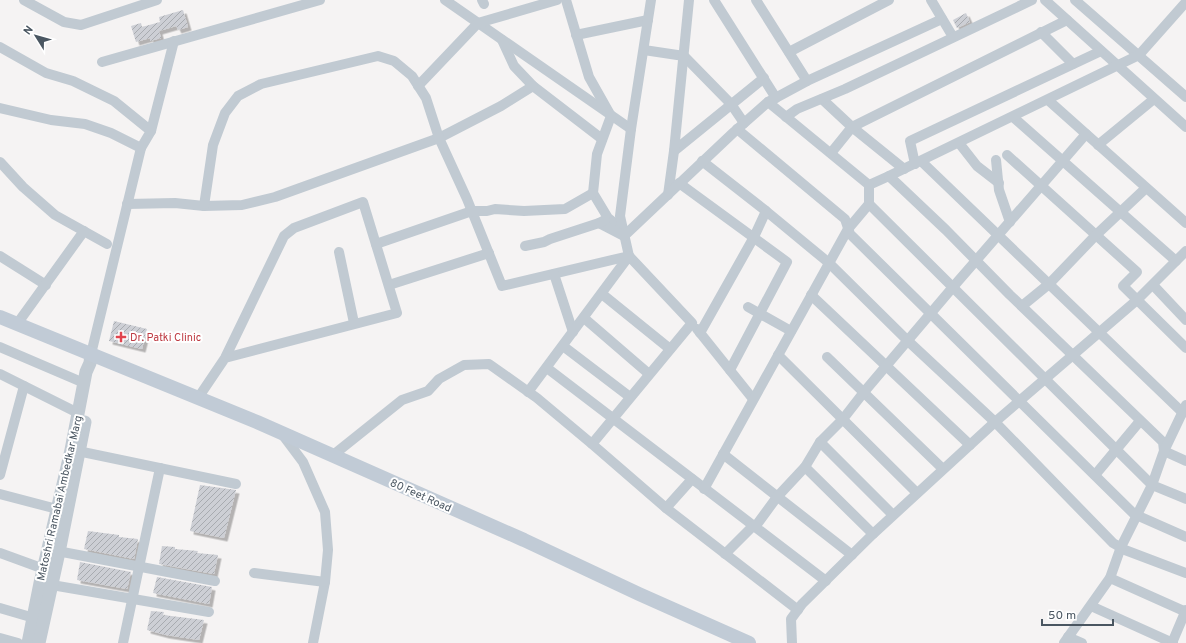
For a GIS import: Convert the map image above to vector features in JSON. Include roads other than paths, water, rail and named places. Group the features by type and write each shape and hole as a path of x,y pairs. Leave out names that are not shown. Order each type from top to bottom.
{"main road":[{"name":"80 Feet Road","path":"0,318 17,324 90,358 198,398 281,433 524,540 639,594 749,643"}],"street":[{"path":"24,0 64,22 81,25 157,0"},
{"path":"102,62 320,0"},
{"path":"445,0 631,129"},
{"path":"418,86 478,22 557,0"},
{"path":"566,0 589,77 612,116"},
{"path":"651,0 631,129 620,216 629,256 692,323 753,399"},
{"path":"668,195 674,151 689,0"},
{"path":"714,0 764,78 772,100 786,117 869,185 870,204 1152,485 1186,499"},
{"path":"756,0 807,81"},
{"path":"789,52 889,0"},
{"path":"931,0 953,37"},
{"path":"1045,0 1186,127"},
{"path":"1075,0 1186,97"},
{"path":"869,185 1013,117 1139,55 1186,2 1183,0"},
{"path":"786,117 797,109 822,99 1026,1"},
{"path":"624,232 668,195 702,161 772,100 807,81 942,19"},
{"path":"576,35 648,20"},
{"path":"830,154 852,127 1066,20"},
{"path":"1041,32 1073,64"},
{"path":"502,40 514,66 533,86 602,139"},
{"path":"39,643 46,584 92,378 93,371 90,358 141,148 152,131 174,41"},
{"path":"0,47 46,73 74,81 114,101 152,131"},
{"path":"644,50 684,56 731,104 741,126 845,219 850,234 1134,514 1186,537"},
{"path":"1082,643 1066,640 1110,578 1121,547 1152,485 1164,451 1183,415 1100,332 918,162 910,141 1101,51"},
{"path":"204,206 213,145 225,113 238,96 261,84 378,56 394,61 412,76 426,98 440,138 472,211 502,286 629,256"},
{"path":"674,151 764,78"},
{"path":"128,204 175,202 204,206 242,205 276,197 440,138 501,106 533,86"},
{"path":"822,99 852,127 904,169"},
{"path":"1098,145 1154,99"},
{"path":"1048,100 1186,223"},
{"path":"0,108 51,120 85,124 111,133 141,148"},
{"path":"612,116 597,154 593,193 604,221 624,232"},
{"path":"1013,117 1176,261"},
{"path":"725,554 753,526 755,527 778,497 805,467 820,442 843,420 864,392 953,287 1086,134"},
{"path":"959,143 977,166 999,183"},
{"path":"1007,155 1137,272 1123,286 1186,348"},
{"path":"996,160 999,190 1010,222"},
{"path":"702,161 829,263 995,422 1113,543 1186,573"},
{"path":"0,162 23,187 55,215 107,244"},
{"path":"889,176 1162,442 1164,451"},
{"path":"679,184 787,262 730,370"},
{"path":"1022,306 1049,284 1096,235 1146,188"},
{"path":"376,244 472,211 486,211 495,209 524,211 565,210 593,193"},
{"path":"198,398 225,358 284,236 294,228 363,202 397,313 354,323 225,358"},
{"path":"704,489 848,228 870,204"},
{"path":"700,333 754,238 766,211"},
{"path":"525,246 544,242 604,221"},
{"path":"17,324 84,231"},
{"path":"792,643 792,619 798,610 852,554 995,422 1137,300 1186,251"},
{"path":"339,252 354,323"},
{"path":"389,285 489,253"},
{"path":"0,256 46,284"},
{"path":"528,392 629,256"},
{"path":"554,274 573,332"},
{"path":"1153,285 1186,320"},
{"path":"602,294 670,349"},
{"path":"811,295 970,445"},
{"path":"748,307 791,331"},
{"path":"584,318 650,374"},
{"path":"592,444 692,323"},
{"path":"563,346 630,397"},
{"path":"0,347 84,383"},
{"path":"778,355 917,493"},
{"path":"827,357 944,469"},
{"name":"Matoshri Ramabai Ambedkar Marg","path":"28,643 34,618 46,584 44,569 53,550 57,509 75,451 78,413 90,358"},
{"path":"332,456 402,400 428,391 439,379 464,365 489,364 528,392 592,444 666,508 798,610"},
{"path":"547,368 826,581"},
{"path":"0,374 78,413"},
{"path":"0,475 3,448 24,386"},
{"path":"1095,475 1140,421"},
{"path":"281,433 303,462 325,512 328,550 325,582 313,643"},
{"path":"820,442 893,515"},
{"path":"75,451 236,484"},
{"path":"1164,451 1186,461"},
{"path":"723,454 852,554"},
{"path":"805,467 873,534"},
{"path":"123,643 160,468"},
{"path":"666,508 692,479"},
{"path":"0,494 57,509"},
{"path":"53,550 215,581"},
{"path":"0,553 44,569"},
{"path":"254,573 325,582"},
{"path":"1091,606 1172,643 1186,611 1110,578"},
{"path":"46,584 209,612"},
{"path":"0,608 34,618"},
{"path":"0,638 18,643"}],"place":[{"name":"Dr. Patki Clinic","path":"121,337"}]}
